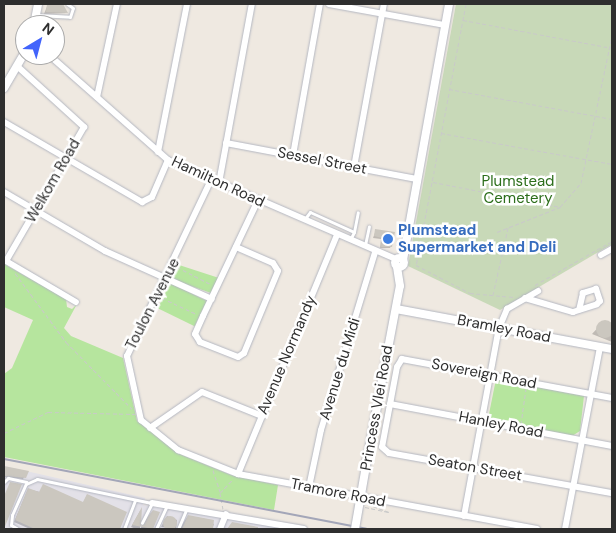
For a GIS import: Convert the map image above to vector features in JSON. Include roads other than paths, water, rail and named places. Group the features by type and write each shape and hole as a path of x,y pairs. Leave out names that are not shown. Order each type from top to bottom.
{"street":[{"path":"36,15 38,4"},
{"path":"97,98 117,4"},
{"path":"158,152 187,4"},
{"path":"219,183 252,4"},
{"path":"293,155 320,4"},
{"path":"328,4 445,25"},
{"path":"354,167 384,4"},
{"name":"Princess Vlei Road","path":"355,529 400,286 399,262 408,233 449,4"},
{"name":"Hamilton Road","path":"60,65 168,160 399,262"},
{"path":"4,88 17,66"},
{"name":"Welkom Road","path":"6,257 36,210 83,124 17,66"},
{"path":"4,122 145,202 154,193 168,160"},
{"name":"Sessel Street","path":"226,143 417,179"},
{"name":"Toulon Avenue","path":"150,428 138,414 126,357 174,262 212,180"},
{"path":"4,192 165,280 212,298"},
{"path":"236,247 273,263 278,271 243,354 234,356 198,341 195,334 258,200"},
{"name":"Avenue Normandy","path":"238,474 337,236"},
{"path":"601,255 612,249"},
{"name":"Avenue du Midi","path":"309,487 321,430 375,252"},
{"path":"6,257 13,265 76,302"},
{"path":"464,516 499,328 505,310 524,295 538,291"},
{"path":"524,295 572,312 579,310"},
{"name":"Bramley Road","path":"396,309 612,349"},
{"path":"565,529 600,347"},
{"name":"Sovereign Road","path":"390,404 402,359 612,398"},
{"path":"150,428 202,392 262,416"},
{"name":"Hanley Road","path":"390,404 612,446"},
{"name":"Seaton Street","path":"390,404 383,444 386,452 612,493"},
{"name":"Tramore Road","path":"150,428 178,450 238,474 537,529"},
{"path":"152,503 188,507 304,529"},
{"path":"220,529 226,514"}],"lane":[{"path":"65,18 70,18 74,9 67,4"},
{"path":"303,220 310,212 354,232"},
{"path":"350,241 358,212"},
{"path":"364,247 369,226"},
{"path":"4,482 7,478 27,482 37,479 152,503 142,523"},
{"path":"18,529 11,519 27,482"},
{"path":"124,529 135,500"},
{"path":"156,529 167,505"},
{"path":"178,529 188,507"}],"railway":[{"path":"4,459 366,529"}],"place":[{"name":"Plumstead Supermarket and Deli","path":"388,239"}],"park label":[{"name":"Plumstead Cemetery","path":"518,190"}]}
